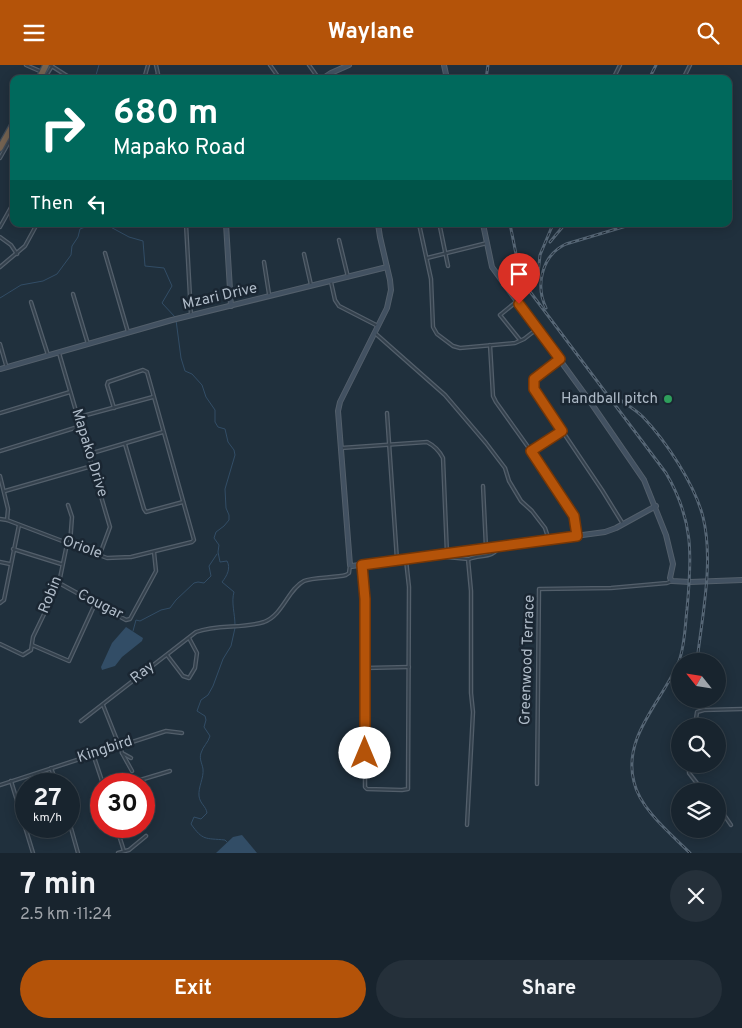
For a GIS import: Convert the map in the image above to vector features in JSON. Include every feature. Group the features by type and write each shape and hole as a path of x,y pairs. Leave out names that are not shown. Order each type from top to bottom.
{"highway":[{"path":"41,75 49,65"},
{"path":"0,148 10,130"}],"street":[{"path":"26,65 42,72"},
{"path":"34,69 36,65"},
{"path":"49,65 65,75"},
{"path":"309,65 317,75"},
{"path":"328,75 347,65"},
{"path":"0,158 10,140"},
{"path":"0,227 10,209"},
{"path":"0,267 18,254 25,246 35,227"},
{"path":"186,227 190,315"},
{"path":"226,227 231,306"},
{"path":"379,227 391,290 388,308 340,402 338,411 350,565 406,560 605,531 623,524 656,506"},
{"path":"420,227 431,279 433,327 437,334 453,346 460,348 515,343 537,329"},
{"path":"440,227 448,266"},
{"path":"484,227 492,267 560,359 644,480 656,506 672,557 673,565 670,578 672,581"},
{"path":"0,237 18,254"},
{"path":"339,240 348,277"},
{"path":"427,258 487,243"},
{"path":"105,253 128,332"},
{"path":"304,254 311,286"},
{"path":"264,262 270,297"},
{"name":"Mzari Drive","path":"0,369 190,315 387,267"},
{"path":"331,282 335,301 339,306 379,326"},
{"path":"73,294 88,344"},
{"path":"517,302 500,315 520,340"},
{"path":"31,303 48,356"},
{"path":"375,333 444,395 486,443 505,468 509,481 521,501 532,511 545,528 549,540"},
{"path":"0,344 7,367"},
{"path":"490,345 493,397 574,516 577,536"},
{"name":"Mapako Drive","path":"58,352 110,527 100,554"},
{"path":"560,359 534,379 534,389 623,524"},
{"path":"114,408 107,385 108,382 142,370 146,372 184,502 146,512 124,444"},
{"path":"0,413 70,391"},
{"path":"78,417 154,396"},
{"path":"387,413 397,560"},
{"path":"0,451 81,426"},
{"path":"531,451 562,431"},
{"path":"89,454 164,432"},
{"path":"341,448 427,442 434,445 443,458 447,557 452,559 468,559 492,554 495,553 499,546"},
{"path":"5,491 92,466"},
{"path":"0,476 8,509 7,520"},
{"path":"483,486 486,547"},
{"name":"Oriole","path":"0,519 107,558 132,557 194,540 184,502"},
{"name":"Robin","path":"32,645 33,637 59,583 72,517 68,505"},
{"path":"0,603 4,601 18,525"},
{"path":"13,549 62,564"},
{"name":"Cougar","path":"59,583 123,620 130,619 156,571 154,552"},
{"path":"467,825 473,712 470,683 471,591 468,559"},
{"path":"362,565 365,599 365,787 367,789 402,790 408,789 409,587 406,560"},
{"path":"0,562 10,564"},
{"name":"Ray","path":"81,721 196,632 207,628 247,626 266,621 277,613 304,581 346,575 349,573 350,565"},
{"name":"Greenwood Terrace","path":"537,784 539,589 611,588 672,581 742,580"},
{"path":"0,644 23,655 31,650 32,645 69,661 95,603"},
{"path":"167,655 179,673 189,678 195,668 197,653 188,638"},
{"path":"365,668 409,667"},
{"path":"103,705 122,753 132,771"},
{"path":"696,718 697,712 704,710 742,709"},
{"name":"Kingbird","path":"0,785 166,731 182,733"},
{"path":"122,753 131,758"},
{"path":"93,754 99,773"},
{"path":"51,768 53,773"},
{"path":"155,776 170,771"},
{"path":"689,773 697,783"},
{"path":"11,781 33,853"},
{"path":"726,818 731,825"},
{"path":"74,838 78,853"},
{"path":"120,838 124,851"},
{"path":"118,853 129,850 144,838"}],"water":[{"path":"126,627 143,638 142,641 122,657 115,666 102,670 101,667 112,643"},
{"path":"242,835 257,853 216,853 233,837"}],"waterway":[{"path":"96,75 99,65"},
{"path":"0,298 21,285 43,281 57,274 71,255 72,246 78,237 80,229 85,227"},
{"path":"111,227 129,237 143,241 145,266 164,268 172,286 162,303 175,317"},
{"path":"176,320 181,358 185,371 192,374 202,385 206,397 215,410 215,422 218,427 225,429 228,442 235,455 225,489 229,520 216,532 214,538 219,545 220,562 227,561 229,566 222,582 234,592 235,625"},
{"path":"133,631 136,620 140,621 161,610 170,608 194,583 204,583 211,576 209,566 217,554"},
{"path":"227,842 225,840 205,838 191,824 194,817 201,819 207,813 199,793 203,772 200,755 210,736 204,727 205,716 197,711 201,700 208,695 213,686 223,659 231,646 235,628"}],"railway":[{"path":"487,75 488,65"},
{"path":"651,75 656,65"},
{"path":"511,227 519,269 525,285 666,473 682,507 689,539 690,555 689,590 682,649 672,676 639,734 634,749 632,765 634,782 643,802 657,821 690,853"},
{"path":"538,275 540,255 552,227"},
{"path":"550,242 562,227"},
{"path":"546,308 541,290 541,281 546,263 551,255 566,244 623,227"},
{"path":"612,394 639,414 661,438 687,478 703,517 706,534 707,570 698,653"}],"place":[{"name":"Handball pitch","path":"668,399"}],"route":[{"path":"365,753 365,599 362,565 577,536 574,516 531,451 562,431 534,389 533,384 534,379 560,359 519,304"}]}
